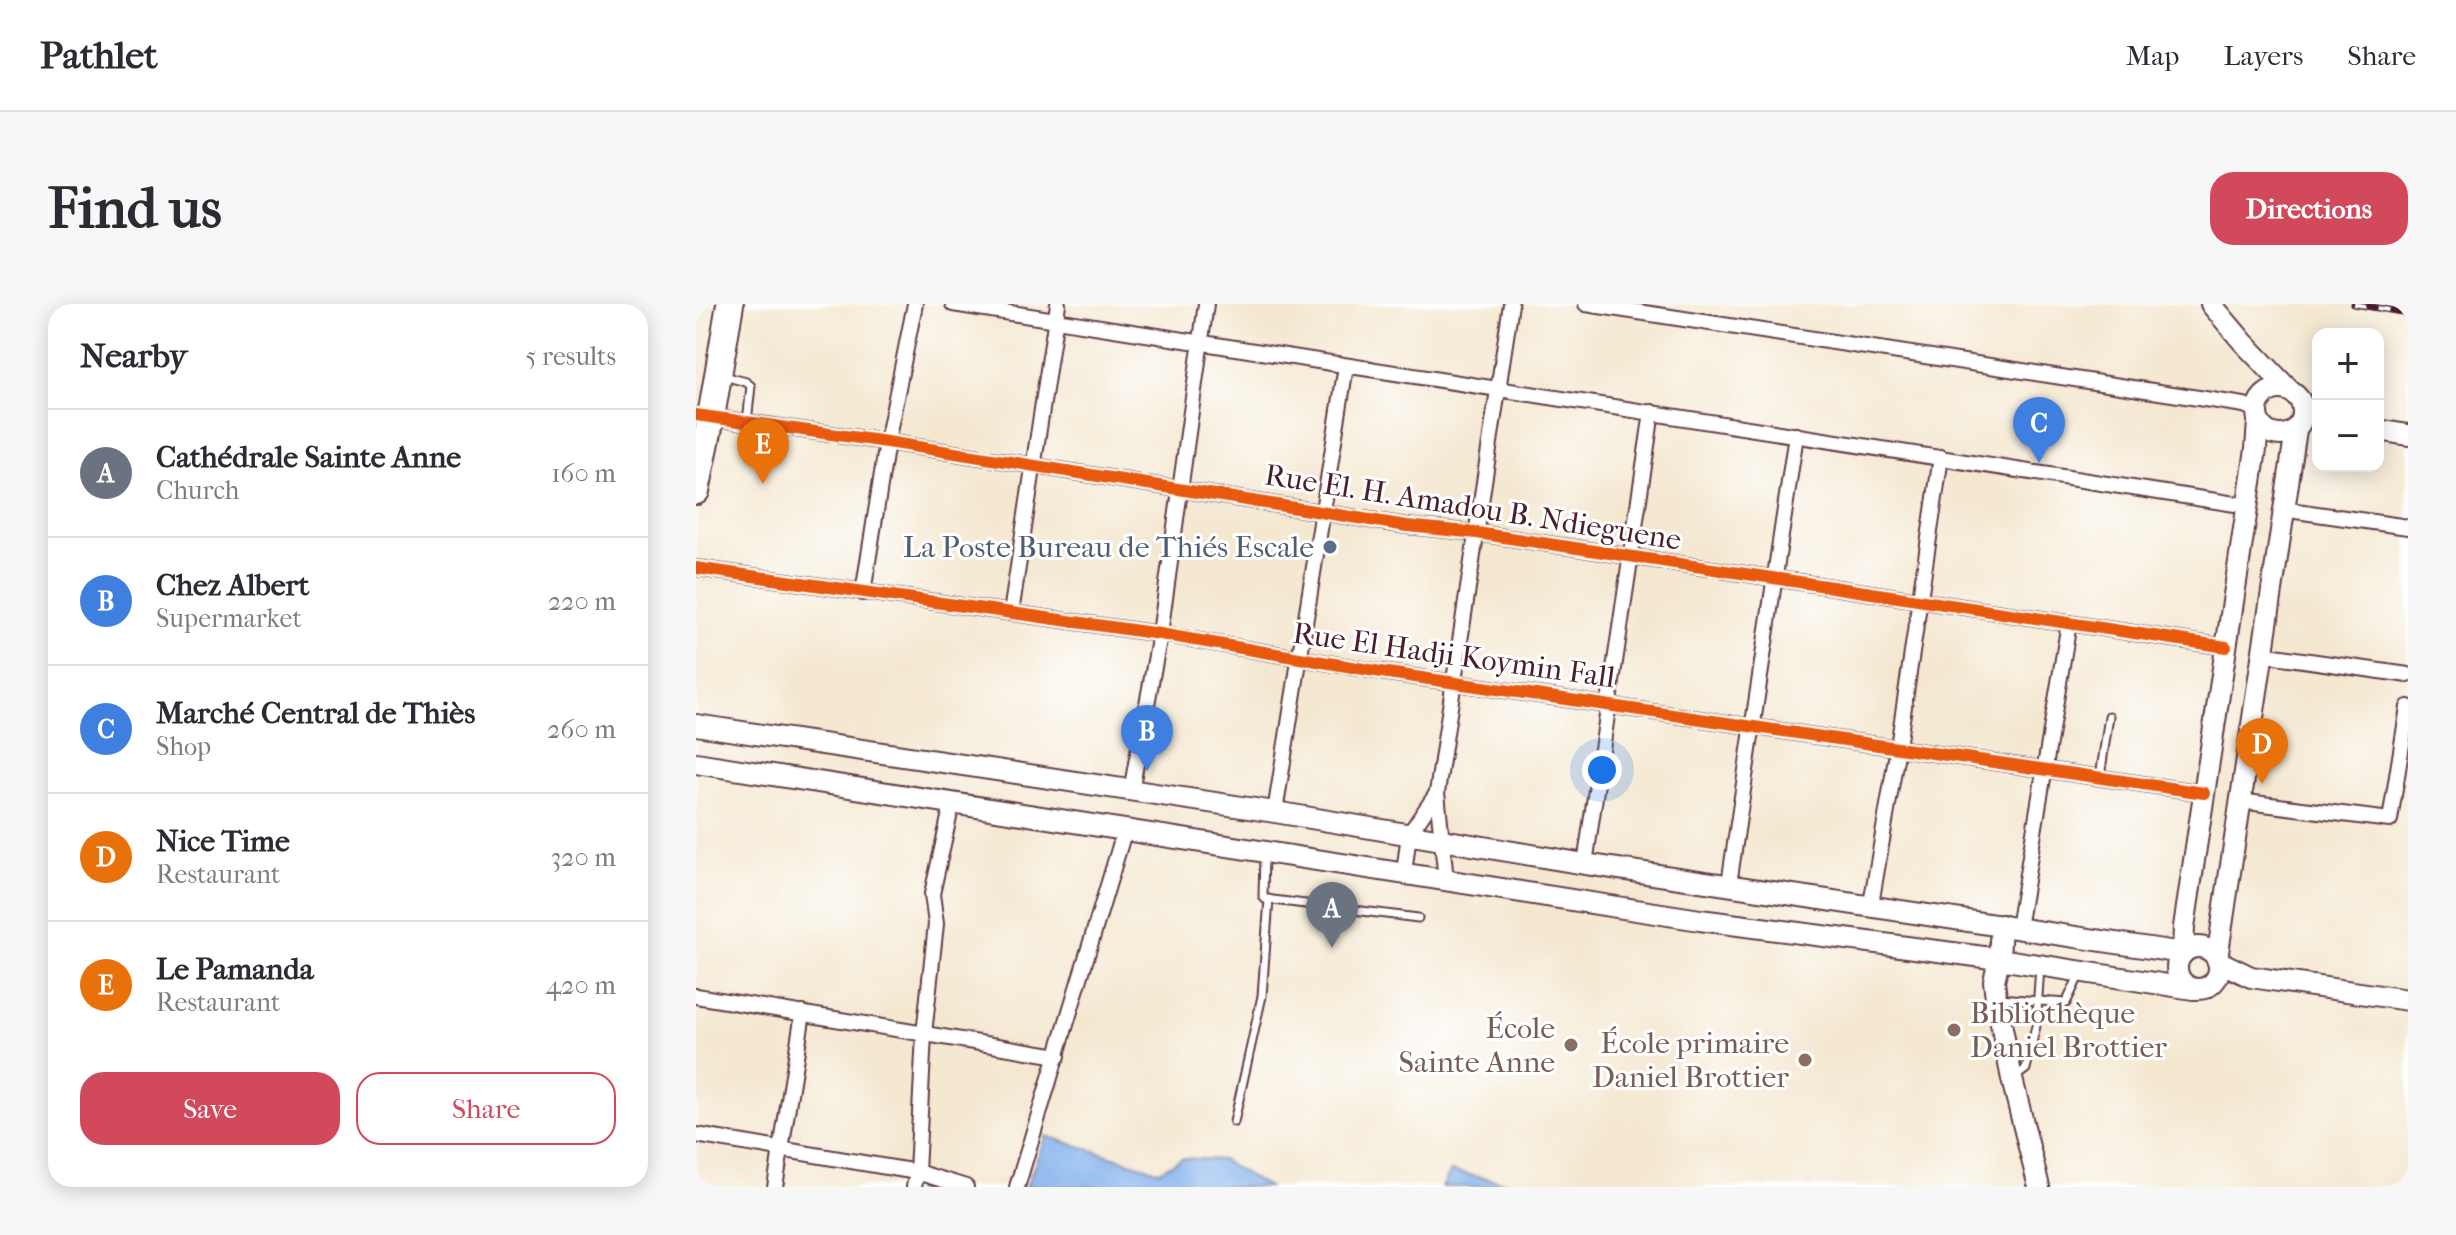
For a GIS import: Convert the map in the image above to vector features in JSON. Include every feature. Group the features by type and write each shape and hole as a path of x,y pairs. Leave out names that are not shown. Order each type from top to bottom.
{"highway":[{"path":"696,491 704,416 718,375 730,304"}],"main road":[{"path":"2211,304 2301,402 2305,422 2282,509 2239,801 2218,977 2202,988 2182,983 2176,971 2183,953 2184,927 2248,506 2258,410 2277,389 2290,391"},
{"path":"2243,342 2258,410 2268,432 2282,436 2305,422"},
{"path":"2384,431 2408,435"},
{"path":"696,725 1275,812 1585,864 1871,904 2183,953 2202,947 2218,960 2251,977"},
{"path":"696,763 1700,920 2202,988 2226,980 2251,977 2408,1000"},
{"path":"2000,925 1991,959 1995,990 2012,1079 2039,1187"}],"street":[{"path":"863,593 887,442 915,304"},
{"path":"953,304 2248,506"},
{"path":"1011,613 1058,304"},
{"path":"1131,791 1160,634 1206,304"},
{"path":"1446,880 1437,793 1511,304"},
{"path":"1586,304 2244,405 2258,410"},
{"path":"1275,812 1346,366"},
{"path":"1585,864 1652,412"},
{"name":"Rue El. H. Amadou B. Ndieguene","path":"704,416 887,442 1407,526 1477,533 2226,647"},
{"path":"1729,884 1796,435"},
{"path":"1871,904 1941,457"},
{"path":"2282,509 2408,527"},
{"name":"Rue El Hadji Koymin Fall","path":"696,568 1160,634 1300,659 2204,793"},
{"path":"2000,925 2045,769 2069,623"},
{"path":"2261,654 2408,675"},
{"path":"2239,801 2390,820 2408,707"},
{"path":"1404,873 1409,834 1437,793"},
{"path":"914,1187 924,1034 936,924 932,894 952,804"},
{"path":"1017,1187 1125,829"},
{"path":"696,996 1058,1056"},
{"path":"775,1187 803,1013"},
{"path":"696,1135 917,1172 966,1187"}],"lane":[{"path":"718,375 751,386 747,422"},
{"path":"2100,777 2109,716"},
{"path":"1265,851 1263,896 1269,899 1418,918"},
{"path":"1234,1122 1262,996 1269,899"},
{"path":"2012,1079 2026,1069 2039,1002 2040,965"},
{"path":"1995,990 2039,1002 2066,1003 2081,972"}],"water":[{"path":"1046,1136 1159,1171 1182,1158 1221,1160 1268,1187 1026,1187"},
{"path":"1451,1171 1526,1187 1442,1187"}],"railway":[{"path":"2354,304 2408,313"}],"cycle path":[{"path":"696,415 887,442 1407,526 1477,533 2226,647"},
{"path":"696,568 1160,634 1381,672 2204,793"}],"place":[{"name":"Marché Central de Thiès","path":"2039,463"},
{"name":"Le Pamanda","path":"763,484"},
{"name":"La Poste Bureau de Thiés Escale","path":"1330,547"},
{"name":"Chez Albert","path":"1147,771"},
{"name":"Nice Time","path":"2262,784"},
{"name":"Cathédrale Sainte Anne","path":"1332,948"},
{"name":"Bibliothèque Daniel Brottier","path":"1954,1030"},
{"name":"École Sainte Anne","path":"1571,1045"},
{"name":"École primaire Daniel Brottier","path":"1805,1060"}]}
